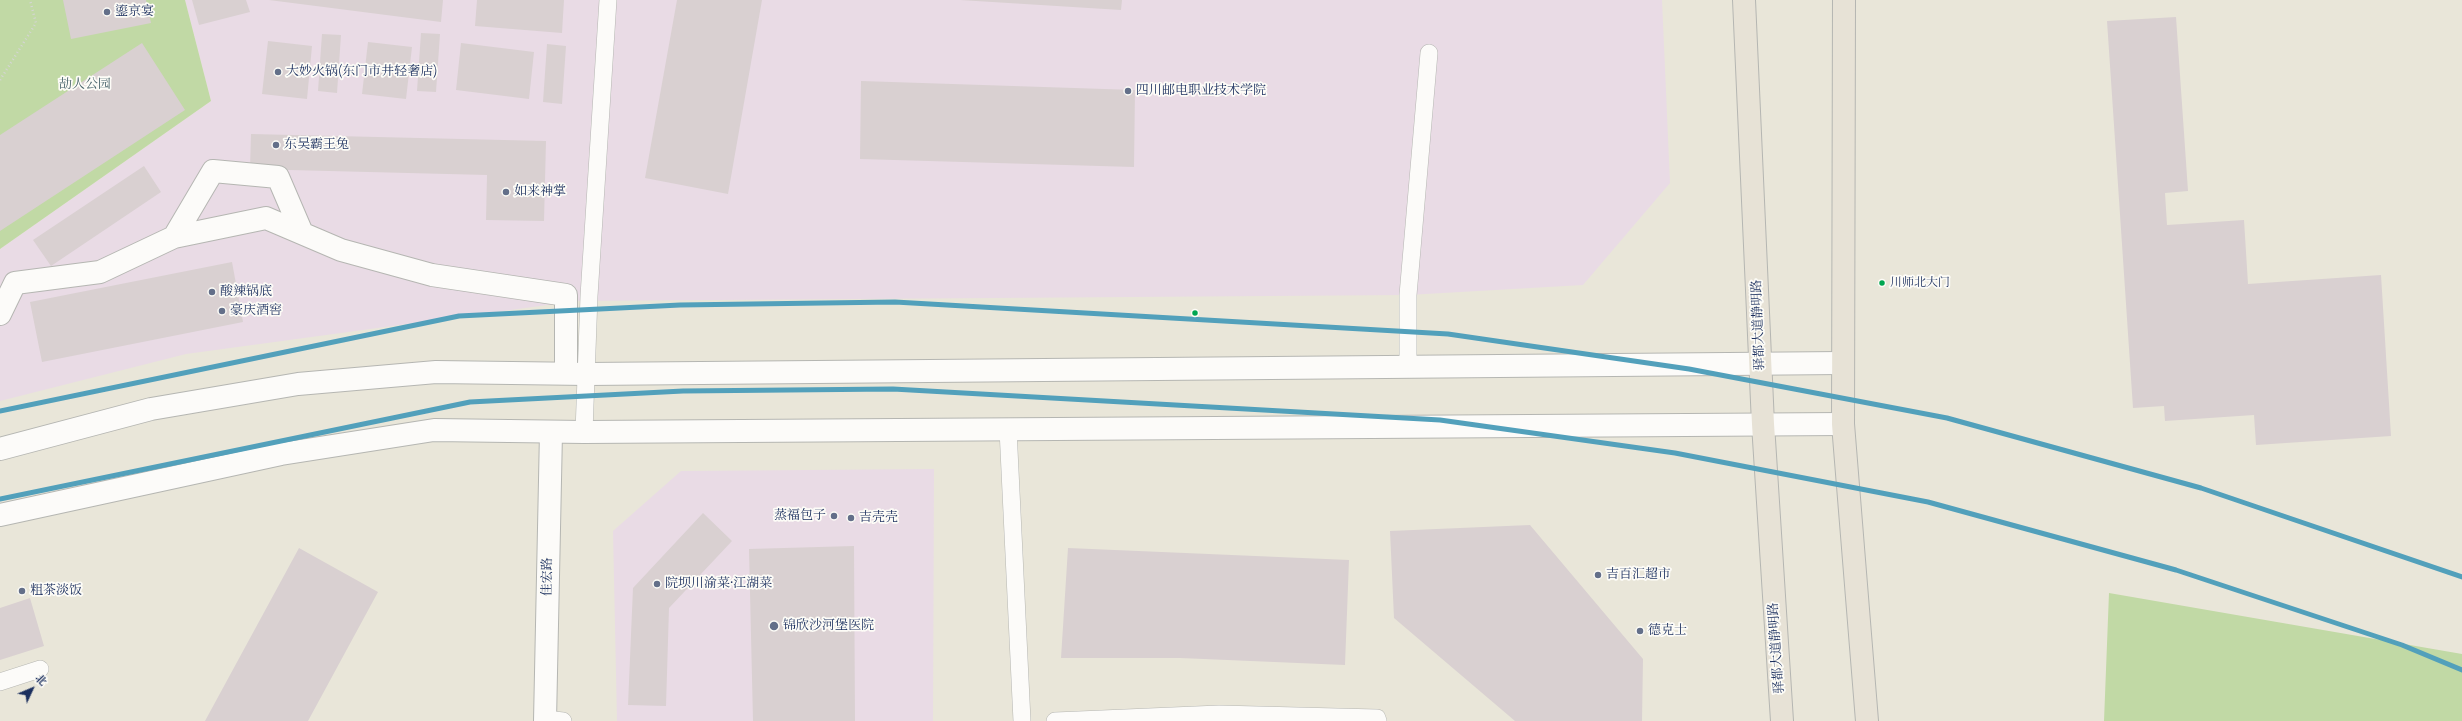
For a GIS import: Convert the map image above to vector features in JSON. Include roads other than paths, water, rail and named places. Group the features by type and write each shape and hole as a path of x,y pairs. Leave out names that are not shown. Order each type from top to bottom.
{"main road":[{"name":"驿都大道静明路","path":"1744,0 1763,424 1782,721"},
{"path":"1844,0 1843,424 1867,721"}],"street":[{"path":"174,237 213,171 278,177 302,233"},
{"path":"0,314 15,283 100,272 174,237 266,218 341,250 432,275 566,295 576,374"},
{"path":"0,449 151,409 298,384 436,372 576,374 1842,363"},
{"path":"0,515 281,454 434,430 584,432 1843,424"},
{"name":"佳宏路","path":"551,432 551,720"}],"lane":[{"path":"584,432 576,374 589,296 608,0"},
{"path":"1408,367 1408,295 1429,53"},
{"path":"1008,429 1022,721"},
{"path":"0,682 40,669"},
{"path":"1055,721 1220,717 1377,718 1378,721"}],"place":[{"name":"鎏京宴","path":"107,12"},
{"name":"大妙火锅(东门市井轻奢店)","path":"278,72"},
{"name":"四川邮电职业技术学院","path":"1128,91"},
{"name":"东吴霸王兔","path":"276,145"},
{"name":"如来神掌","path":"506,192"},
{"name":"川师北大门","path":"1882,283"},
{"name":"酸辣锅底","path":"212,292"},
{"name":"豪庆酒窖","path":"222,311"},
{"name":"蒸福包子","path":"834,516"},
{"name":"吉壳壳","path":"851,518"},
{"name":"吉百汇超市","path":"1598,575"},
{"name":"院坝川渝菜·江湖菜","path":"657,584"},
{"name":"粗茶淡饭","path":"22,591"},
{"name":"锦欣沙河堡医院","path":"774,626"},
{"name":"德克士","path":"1640,631"}],"park label":[{"name":"劼人公园","path":"85,85"}]}
